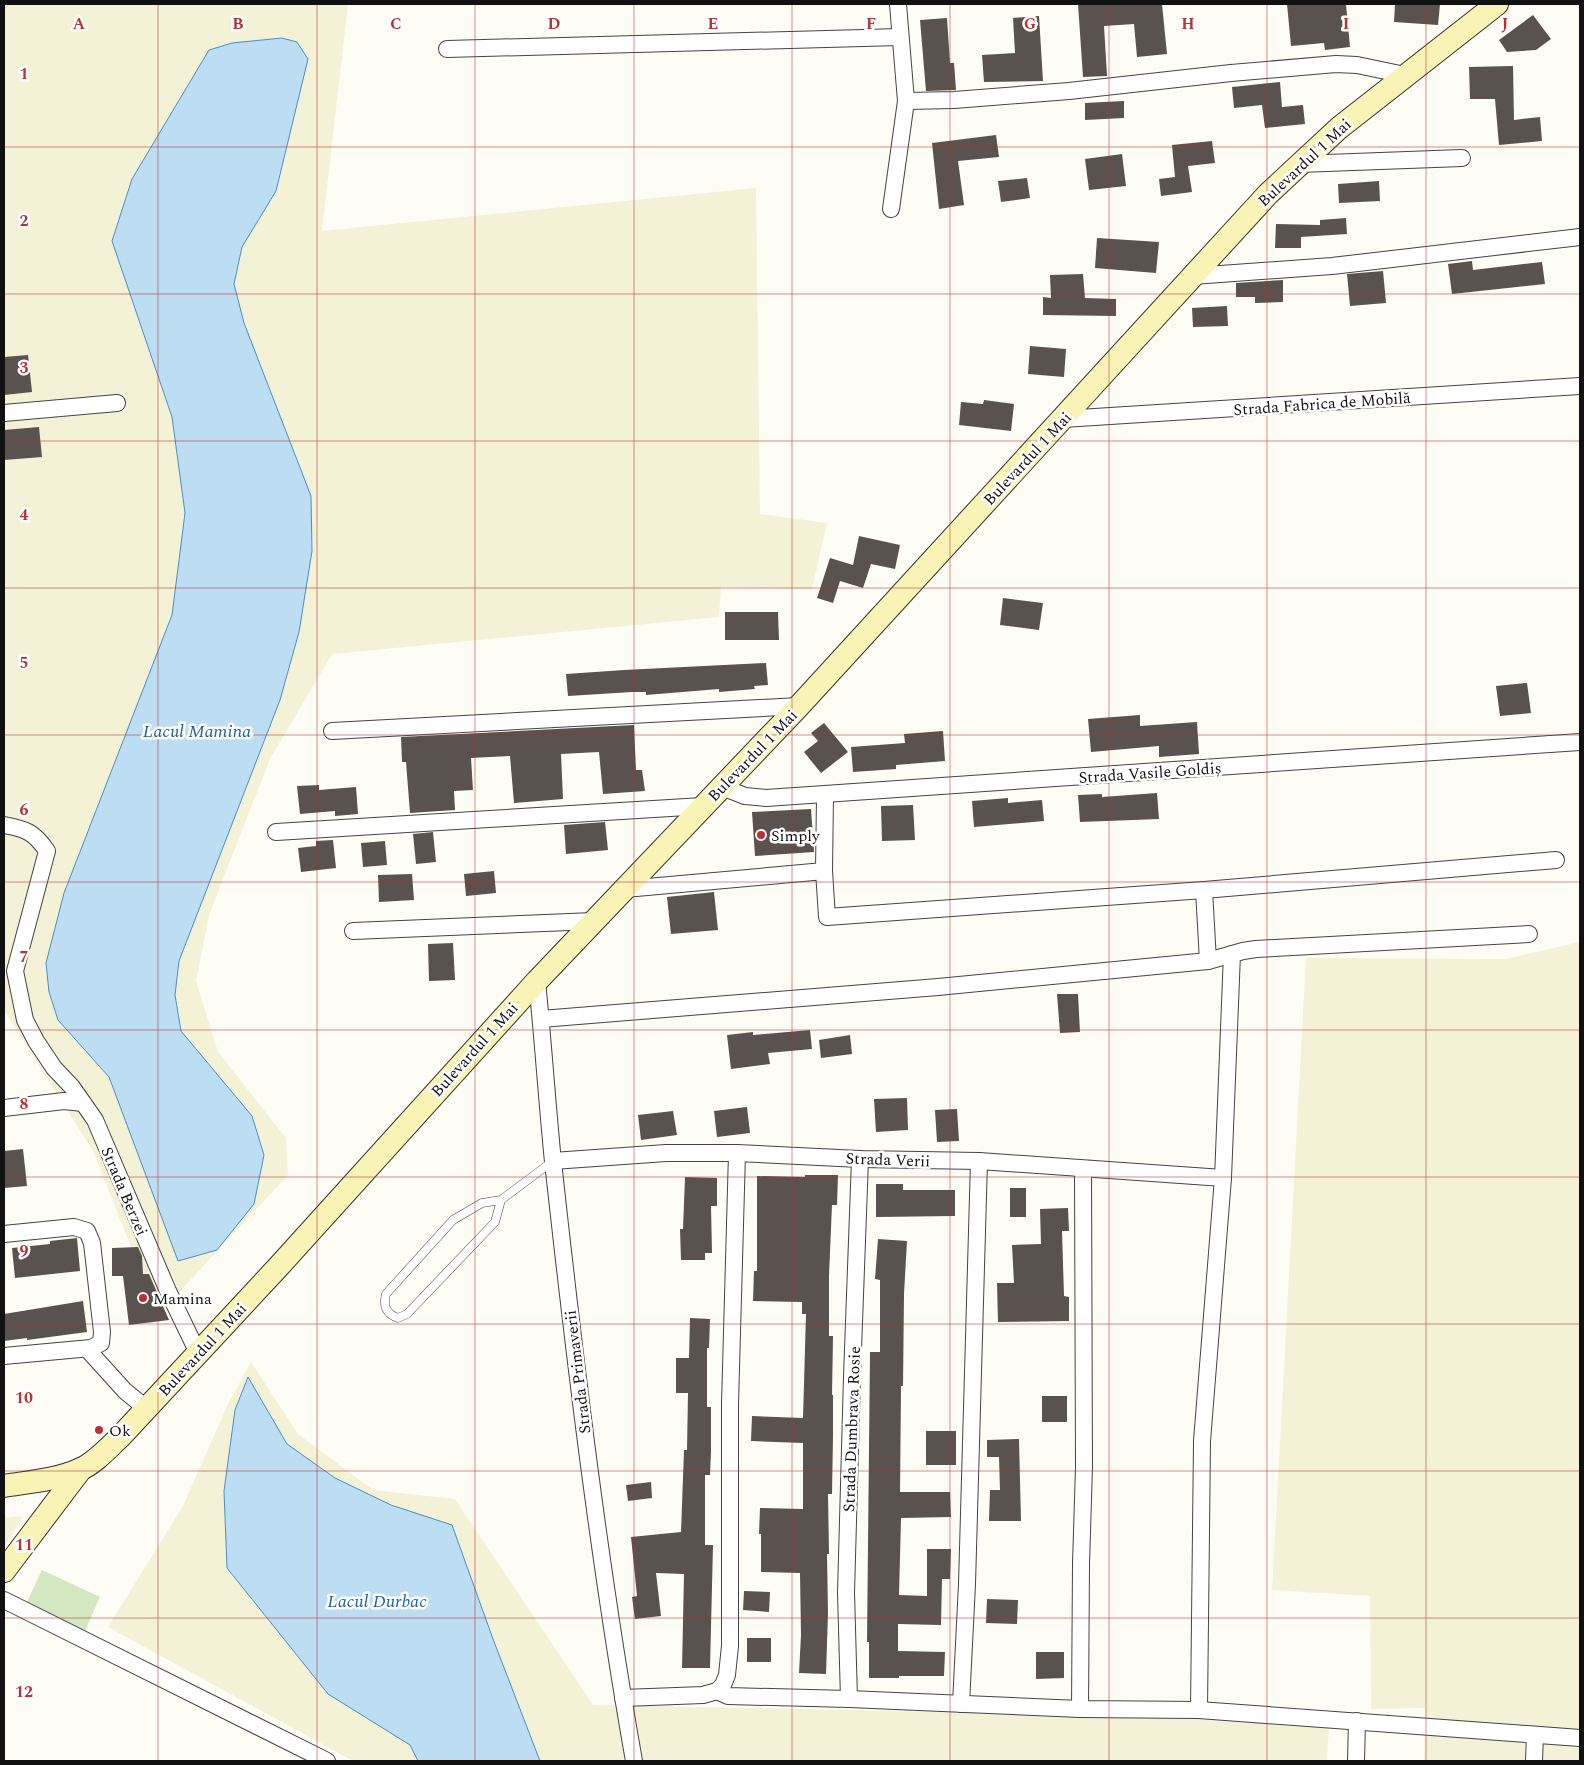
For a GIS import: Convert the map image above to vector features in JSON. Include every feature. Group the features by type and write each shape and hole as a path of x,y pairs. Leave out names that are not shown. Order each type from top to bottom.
{"main road":[{"name":"Bulevardul 1 Mai","path":"4,1486 57,1477 82,1469 98,1458 115,1442 280,1265 536,980 799,706 1268,194 1339,128 1497,4"},
{"path":"4,1572 82,1469"}],"street":[{"path":"891,209 906,101 898,4"},
{"path":"447,49 900,37"},
{"path":"906,101 954,100 1069,91 1231,73 1336,64 1358,65 1405,75"},
{"path":"1299,164 1462,158"},
{"path":"1193,276 1332,266 1580,237"},
{"name":"Strada Fabrica de Mobilă","path":"1063,419 1580,386"},
{"path":"4,413 117,403"},
{"path":"332,731 799,706"},
{"name":"Strada Vasile Goldiș","path":"722,787 744,796 766,798 825,795 1580,742"},
{"path":"825,795 824,871 826,917 1204,890 1556,860"},
{"path":"276,832 703,806"},
{"path":"4,825 26,829 39,840 47,852 10,972"},
{"path":"625,889 824,871"},
{"path":"1204,890 1208,961"},
{"path":"353,931 594,921"},
{"path":"541,1019 938,987 1208,961 1256,949 1529,934"},
{"path":"1199,1710 1202,1441 1223,1178 1232,954"},
{"name":"Strada Berzei","path":"10,972 25,1020 36,1041 54,1068 89,1109 95,1120 160,1275 198,1353"},
{"name":"Strada Primaverii","path":"536,980 553,1161 584,1432 634,1761"},
{"path":"4,1108 64,1101 83,1103"},
{"name":"Strada Verii","path":"553,1161 666,1152 737,1153 860,1159 979,1161 1223,1178"},
{"path":"623,1698 703,1695 716,1691 723,1684 727,1675 730,1646 730,1404 737,1153"},
{"name":"Strada Dumbrava Rosie","path":"849,1699 846,1593 860,1159"},
{"path":"961,1704 968,1584 979,1161"},
{"path":"1080,1709 1084,1467 1083,1169"},
{"path":"4,1234 74,1227 87,1231 92,1244 102,1332 101,1343 87,1349 4,1356"},
{"path":"87,1349 125,1391 146,1409"},
{"path":"4,1600 327,1761"},
{"path":"716,1691 728,1696 1080,1709 1199,1710 1580,1738"},
{"path":"1356,1761 1357,1721"},
{"path":"1534,1761 1535,1735"}],"lane":[{"path":"501,1200 495,1222 407,1314 398,1318 386,1310 384,1303 386,1294 453,1220 482,1203 501,1200 553,1161"}],"green space":[{"path":"4,4 348,4 322,231 756,188 760,514 827,523 812,589 721,587 719,617 332,654 270,759 209,915 196,981 218,1052 286,1138 288,1175 158,1315 93,1151 4,1010"},
{"path":"1580,942 1580,1761 1424,1761 1425,1708 1371,1709 1370,1596 1272,1590 1306,958 1505,959"},
{"path":"251,1362 298,1434 373,1490 455,1499 593,1705 1217,1717 1329,1726 1327,1761 353,1761 108,1627 183,1506 228,1404"},
{"path":"23,1516 4,1547 4,1518"},
{"path":"42,1570 100,1597 84,1633 25,1606"}],"water":[{"name":"Lacul Mamina","path":"282,38 297,42 308,59 276,191 242,247 234,284 244,323 311,496 312,551 299,632 280,700 179,961 175,995 181,1031 252,1116 264,1155 254,1204 217,1250 178,1261 109,1077 58,1020 49,992 46,963 64,893 172,615 185,513 172,417 112,241 132,179 209,50 232,43"},
{"name":"Lacul Durbac","path":"248,1377 287,1444 335,1478 391,1505 452,1525 540,1761 418,1761 410,1745 328,1694 227,1568 224,1491 235,1410"}],"building":[{"path":"1078,4 1162,4 1167,54 1137,57 1134,24 1104,26 1107,76 1083,77"},
{"path":"1287,4 1346,4 1350,47 1325,50 1324,43 1291,46"},
{"path":"1395,4 1440,4 1438,25 1394,22"},
{"path":"1533,15 1551,39 1536,50 1507,52 1499,40"},
{"path":"1039,16 1043,81 984,82 982,55 1015,53 1013,18"},
{"path":"947,18 950,63 954,63 956,90 926,91 920,20"},
{"path":"1513,66 1514,120 1540,117 1542,141 1499,145 1495,99 1470,99 1469,67"},
{"path":"1280,82 1282,107 1303,105 1305,124 1265,128 1262,105 1234,108 1232,87"},
{"path":"1124,101 1124,118 1085,120 1085,103"},
{"path":"996,135 999,157 958,161 964,205 939,209 932,143"},
{"path":"1212,141 1215,163 1188,166 1192,192 1161,196 1159,179 1175,177 1172,145"},
{"path":"1122,154 1126,186 1089,190 1085,159"},
{"path":"1027,178 1030,198 1001,202 998,181"},
{"path":"1379,181 1380,201 1339,203 1338,184"},
{"path":"1346,218 1347,234 1301,237 1301,248 1275,248 1276,224 1320,225 1320,220"},
{"path":"1097,238 1159,242 1156,273 1095,268"},
{"path":"1472,261 1473,270 1542,262 1545,284 1452,294 1448,264"},
{"path":"1383,271 1386,303 1350,306 1347,274"},
{"path":"1083,274 1085,298 1116,299 1116,316 1043,315 1043,297 1051,298 1050,275"},
{"path":"1283,280 1283,302 1255,303 1255,297 1236,297 1236,283"},
{"path":"1227,306 1228,326 1193,327 1192,308"},
{"path":"1030,346 1066,349 1064,377 1028,374"},
{"path":"28,355 32,392 4,395 4,357"},
{"path":"984,400 1014,404 1011,431 959,425 961,402 983,404"},
{"path":"39,427 42,457 4,460 4,430"},
{"path":"859,536 900,545 895,569 871,564 863,588 840,581 833,603 817,598 830,558 853,565"},
{"path":"1003,598 1043,603 1039,630 1000,625"},
{"path":"725,612 778,612 779,640 725,640"},
{"path":"766,663 768,685 754,686 755,689 719,692 719,689 646,695 646,692 632,692 568,696 566,674"},
{"path":"1527,683 1531,713 1500,716 1496,686"},
{"path":"1140,715 1140,726 1197,722 1199,754 1159,757 1159,746 1091,752 1088,719"},
{"path":"824,723 848,752 821,773 804,752 818,741 811,733"},
{"path":"634,725 636,770 642,770 645,791 603,794 599,752 561,754 563,799 514,803 510,756 471,758 473,790 454,791 455,810 410,813 406,762 402,762 401,737"},
{"path":"943,731 945,761 896,765 896,769 853,772 851,747 905,743 904,734"},
{"path":"319,785 319,790 356,787 358,814 335,816 335,811 300,814 297,786"},
{"path":"1157,793 1159,819 1080,822 1078,795 1102,794 1102,797"},
{"path":"1008,798 1008,803 1042,800 1044,821 974,827 972,801"},
{"path":"913,805 915,840 882,841 881,806"},
{"path":"811,809 814,852 755,856 752,812"},
{"path":"605,822 608,850 566,854 564,825"},
{"path":"433,832 436,862 416,864 413,834"},
{"path":"333,840 336,868 301,872 298,848 316,846 316,841"},
{"path":"385,841 387,865 363,867 361,843"},
{"path":"494,871 496,893 466,896 464,874"},
{"path":"412,874 414,900 379,902 378,875"},
{"path":"714,892 718,930 671,934 667,897"},
{"path":"453,943 455,980 429,981 428,944"},
{"path":"1057,994 1078,994 1080,1032 1060,1033"},
{"path":"810,1030 812,1049 768,1053 770,1064 731,1069 727,1035 753,1032 753,1035"},
{"path":"850,1035 852,1054 821,1058 819,1040"},
{"path":"907,1098 908,1130 876,1132 874,1099"},
{"path":"747,1107 750,1133 717,1137 714,1111"},
{"path":"957,1109 959,1141 937,1142 935,1110"},
{"path":"673,1111 677,1135 641,1140 638,1115"},
{"path":"23,1149 27,1186 4,1188 4,1151"},
{"path":"805,1175 838,1175 837,1205 832,1205 829,1276 829,1336 833,1336 833,1436 832,1494 828,1494 829,1554 827,1554 826,1674 799,1673 801,1635 800,1573 761,1572 760,1508 803,1509 803,1443 751,1441 752,1416 803,1418 806,1314 802,1314 802,1302 753,1301 754,1271 757,1271 757,1176 805,1177"},
{"path":"685,1177 717,1178 717,1206 711,1206 712,1253 705,1253 705,1260 681,1260 680,1229 683,1229"},
{"path":"876,1184 903,1184 903,1190 955,1190 955,1216 876,1217"},
{"path":"1010,1188 1026,1188 1026,1217 1010,1217"},
{"path":"1068,1208 1069,1231 1062,1231 1064,1296 1069,1297 1069,1321 998,1322 997,1283 1014,1283 1012,1245 1041,1244 1040,1209"},
{"path":"77,1238 80,1271 15,1278 12,1248 50,1244 50,1241"},
{"path":"878,1239 907,1241 904,1294 903,1386 901,1386 900,1492 950,1492 951,1517 901,1518 899,1595 927,1596 927,1549 951,1549 950,1579 942,1579 941,1625 898,1624 898,1651 945,1652 944,1676 869,1678 869,1642 867,1642 870,1352 880,1352 880,1280 875,1279"},
{"name":"Mamina","path":"138,1247 142,1256 143,1274 149,1274 169,1320 129,1325 123,1276 112,1276 112,1248"},
{"path":"83,1301 87,1332 4,1341 4,1314"},
{"path":"690,1318 710,1319 709,1348 707,1348 707,1407 711,1407 711,1451 710,1475 705,1475 705,1545 713,1545 710,1668 682,1668 684,1574 656,1573 661,1616 635,1619 632,1597 637,1596 631,1537 681,1532 684,1450 687,1450 688,1393 676,1393 676,1358 689,1358"},
{"path":"1042,1396 1067,1396 1067,1422 1042,1422"},
{"path":"926,1431 956,1431 956,1465 926,1465"},
{"path":"1019,1439 1021,1521 989,1521 990,1490 1000,1490 999,1457 987,1457 987,1440"},
{"path":"651,1482 652,1498 628,1501 626,1485"},
{"path":"744,1591 770,1592 769,1612 743,1610"},
{"path":"987,1599 1018,1600 1017,1624 986,1623"},
{"path":"747,1638 771,1638 771,1662 747,1662"},
{"path":"1036,1652 1064,1652 1064,1678 1036,1679"}],"place":[{"name":"Simply","path":"761,835"},
{"name":"Mamina","path":"143,1298"},
{"name":"Ok","path":"99,1430"}]}
